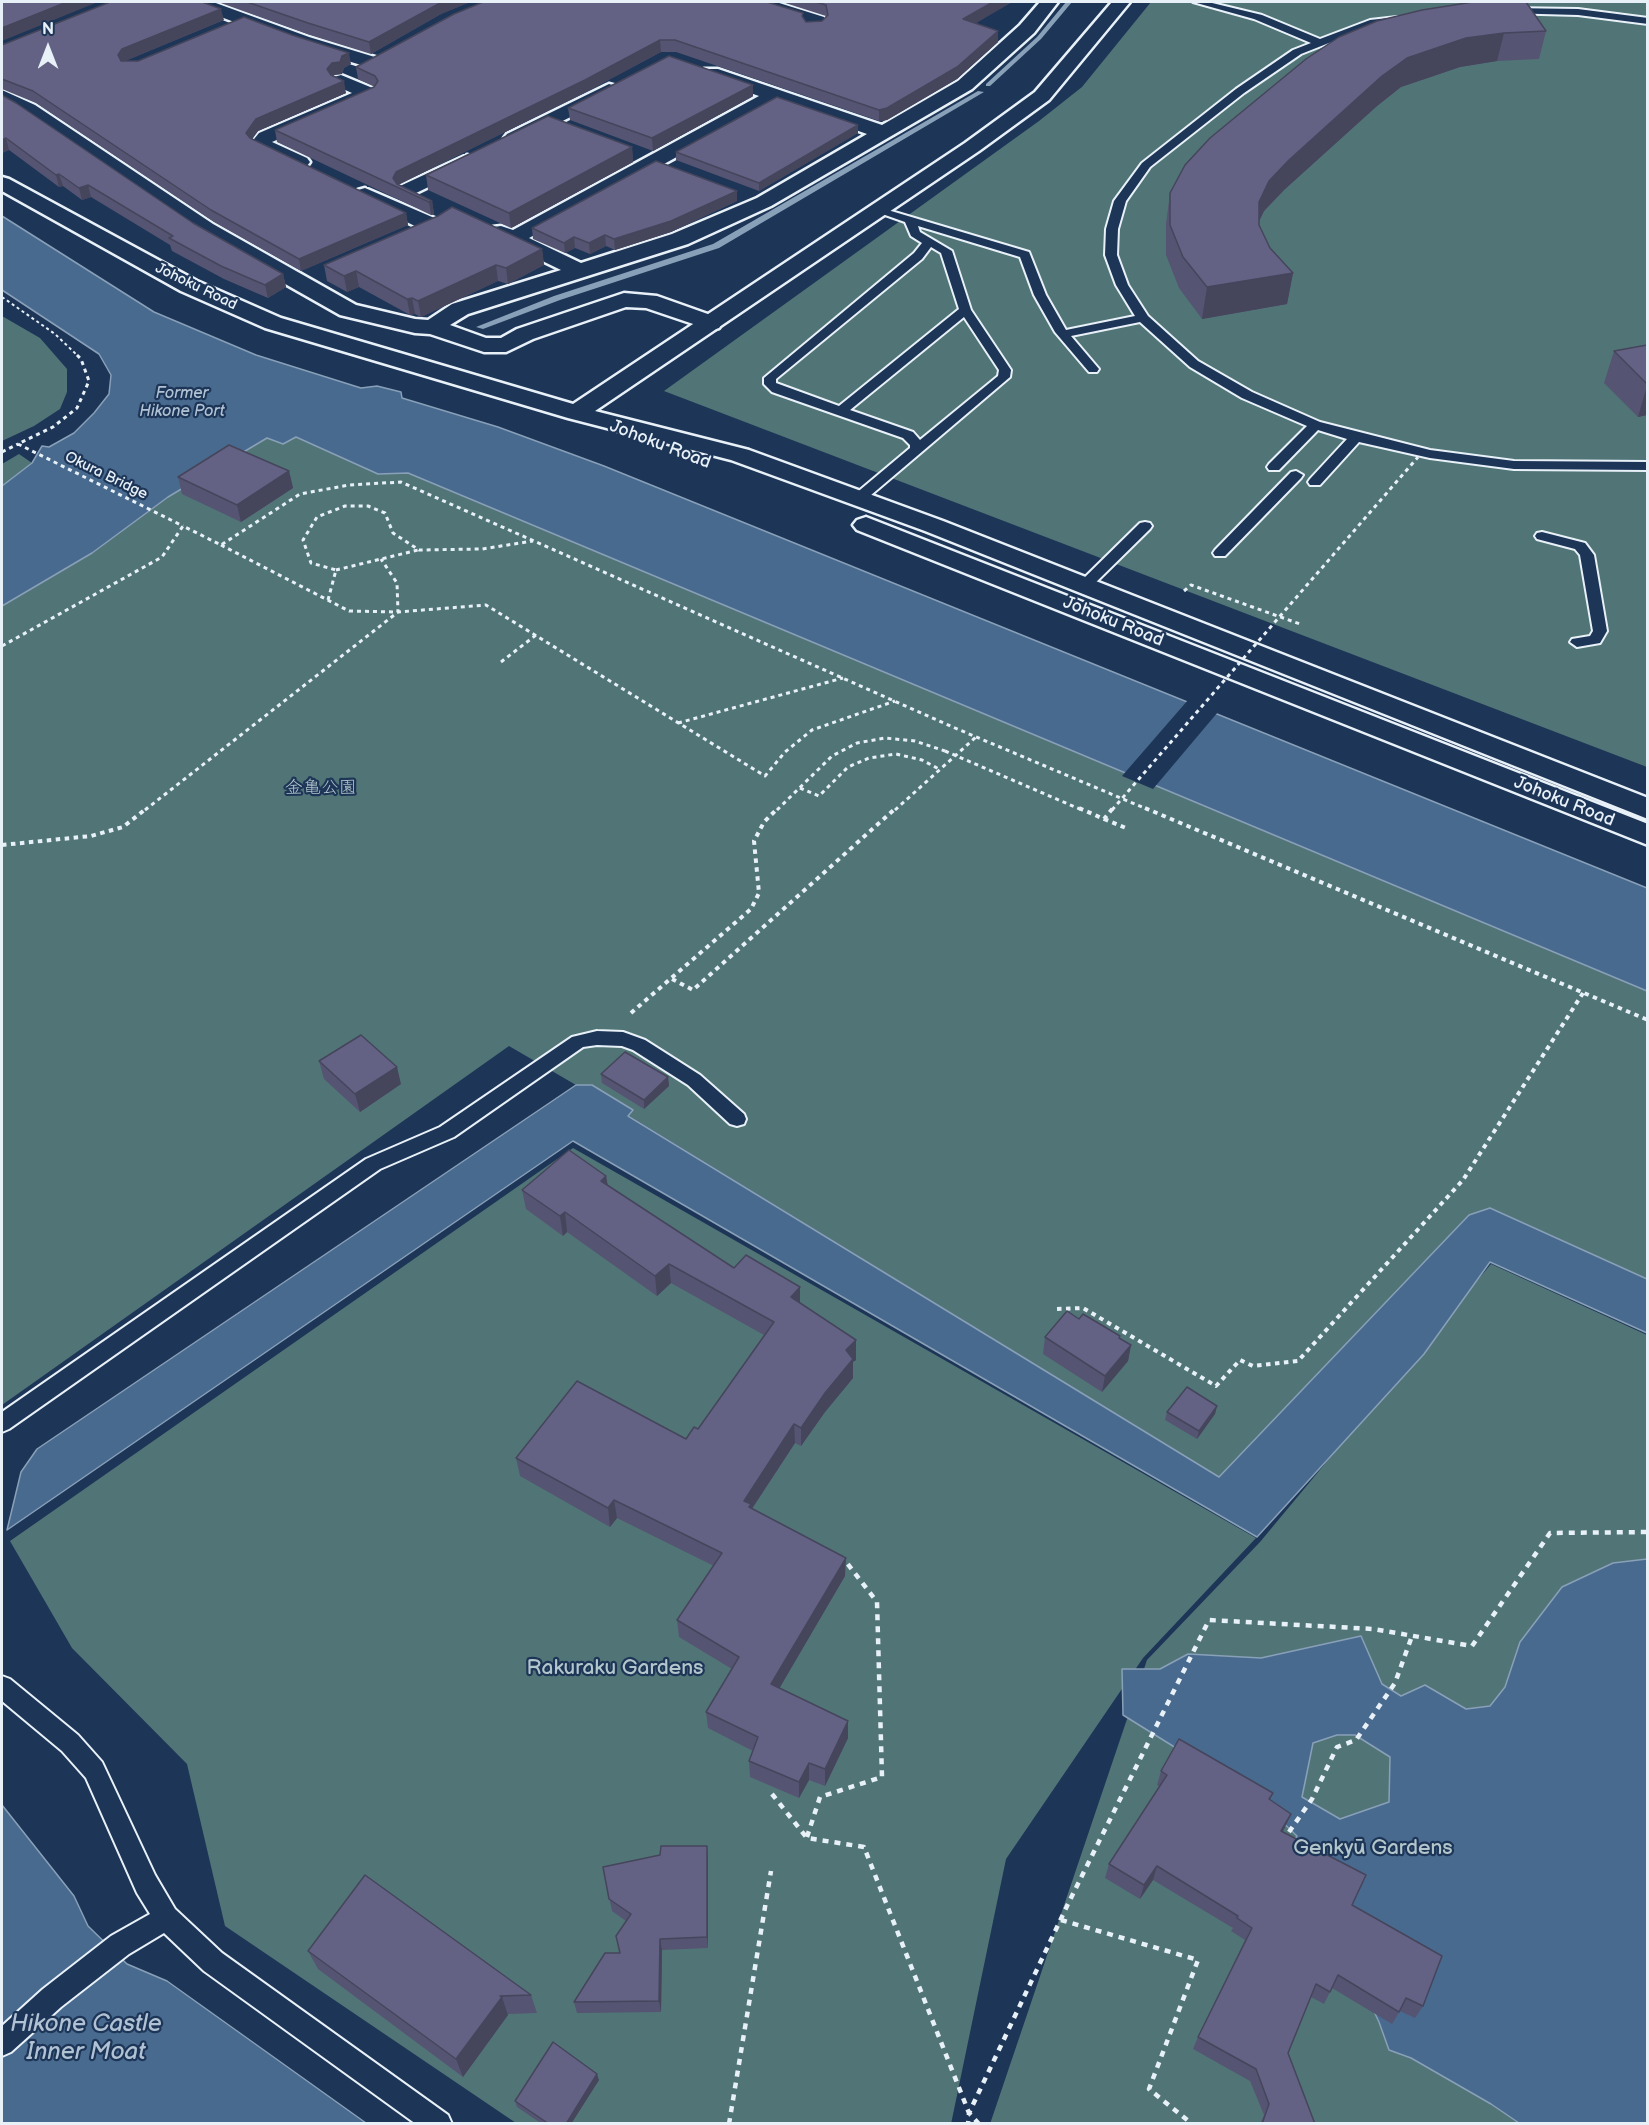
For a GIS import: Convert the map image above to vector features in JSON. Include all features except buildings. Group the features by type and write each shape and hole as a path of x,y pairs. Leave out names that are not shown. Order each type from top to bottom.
{"street":[{"path":"200,2 371,62"},
{"path":"759,2 817,21 817,25 813,27"},
{"path":"433,327 460,309 680,239 764,202 965,85 1027,29 1049,2"},
{"path":"576,413 972,147 1042,96 1121,2"},
{"path":"225,29 246,20"},
{"path":"314,169 260,144 266,137 368,93 341,81 392,51"},
{"path":"689,66 885,133"},
{"path":"427,199 407,190 622,83"},
{"path":"513,237 776,95"},
{"path":"2,96 28,109 205,229 348,310 416,326 433,327 484,345 506,345 525,334 624,300 649,301 711,323"},
{"path":"548,121 570,129"},
{"path":"634,153 677,170"},
{"name":"Johoku Road","path":"2,183 189,286 273,323 576,413 740,455 1085,585 1647,809"},
{"path":"345,184 439,221 409,235"},
{"path":"742,194 764,202"},
{"path":"484,225 580,271"},
{"path":"300,284 321,274"},
{"name":"Johoku Road","path":"576,413 915,544 1647,835"}],"lane":[{"path":"1198,2 1258,17 1320,43"},
{"path":"1500,11 1578,12 1647,21"},
{"path":"1413,18 1370,23 1297,52 1240,91 1146,165 1120,201 1112,229 1111,255 1122,285 1143,318 1194,364 1247,395 1316,425 1430,454 1515,465 1647,466"},
{"path":"877,210 1025,255 1040,295 1063,334 1093,369"},
{"path":"859,498 1004,377 1005,370 964,310 946,251 915,234 910,221"},
{"path":"917,451 917,444 908,435 777,389 770,384 770,378 918,256 928,243"},
{"path":"841,411 964,310"},
{"path":"1063,334 1143,318"},
{"path":"1274,467 1316,425"},
{"path":"1315,482 1356,437"},
{"path":"1220,553 1296,475"},
{"path":"1085,585 1145,526"},
{"path":"1542,536 1580,546 1587,555 1600,631 1595,640 1577,642"},
{"path":"2,1424 373,1164 447,1132 578,1041 597,1038 623,1039 639,1046 694,1080 737,1119"},
{"path":"2,1687 70,1743 94,1770 146,1884 166,1918 213,1962 439,2124"},
{"path":"2,2043 52,1998 120,1945 166,1918"}],"path":[{"path":"2,297 55,334 81,359 89,381 77,408 53,427 2,452"},
{"name":"Okura Bridge","path":"19,445 349,611 398,612 486,605 765,776 785,752 812,730 896,700"},
{"path":"1104,819 1418,457"},
{"path":"220,545 300,494 349,485 401,482 976,737 1647,1020"},
{"path":"419,550 393,533 385,513 368,506 345,506 317,517 303,540 311,563 336,570 419,550 482,549 534,541"},
{"path":"2,646 162,557 183,526"},
{"path":"2,844 91,836 123,827 398,612 397,584 381,559"},
{"path":"328,600 336,570"},
{"path":"1184,591 1191,585 1300,624"},
{"path":"501,662 536,635"},
{"path":"678,723 843,677"},
{"path":"672,979 693,990 976,737"},
{"path":"663,987 751,909 759,892 754,841 764,822 832,756 857,743 885,738 915,741 945,751 1126,828"},
{"path":"801,787 819,796 848,767 869,758 896,754 922,760 939,769"},
{"path":"1057,1309 1083,1308 1216,1386 1240,1360 1253,1366 1298,1361 1463,1180 1583,993"},
{"path":"968,2124 969,2113 1061,1920 1209,1620 1373,1629 1472,1646 1550,1533 1647,1532"},
{"path":"807,1838 820,1797 882,1777 877,1602 842,1557"},
{"path":"1289,1832 1312,1799 1338,1747 1356,1740 1395,1683 1412,1636"},
{"path":"772,1794 807,1838 864,1847 969,2113 980,2124"},
{"path":"729,2124 771,1871"},
{"path":"1061,1920 1198,1960 1149,2089 1192,2124"}],"green space":[{"path":"1151,2 1647,2 1647,767 664,391 1039,121 1082,87"},
{"path":"2,316 40,338 67,369 67,392 60,409 34,426 2,441"},
{"name":"金亀公園","path":"296,437 378,474 408,473 1647,991 1647,1279 1491,1208 1469,1215 1219,1477 628,1115 632,1110 592,1085 576,1085 509,1046 2,1405 2,606 92,553 168,497 267,438"},
{"path":"19,454 32,463 2,486 2,464"},
{"name":"Rakuraku Gardens","path":"573,1148 1256,1538 1143,1658 1006,1859 951,2124 516,2123 225,1926 187,1764 72,1648 10,1541"},
{"name":"Genkyū Gardens","path":"1491,1264 1647,1335 1647,2123 990,2124 1147,1660 1260,1542"}],"water":[{"name":"Former Hikone Port","path":"2,216 154,312 256,355 361,388 377,386 401,392 402,398 498,427 604,466 1647,888 1647,991 408,473 378,474 296,437 283,444 267,438 168,497 92,553 2,606 2,486 32,463 42,446 49,447 74,433 94,413 109,394 111,375 99,354 2,290"},
{"path":"576,1085 592,1085 633,1110 628,1116 1219,1477 1469,1215 1490,1208 1647,1279 1647,1333 1490,1262 1424,1354 1257,1537 573,1141 7,1530 21,1472 37,1449"},
{"path":"1647,1559 1647,2123 1519,2123 1491,2104 1411,2058 1389,2050 1379,2022 1342,1944 1290,1847 1297,1836 1258,1799 1123,1715 1122,1669 1160,1669 1188,1654 1261,1658 1361,1636 1382,1684 1401,1696 1425,1685 1466,1709 1490,1706 1505,1687 1520,1642 1562,1587 1613,1563","holes":["1337,1735 1355,1735 1390,1757 1389,1802 1340,1819 1302,1797 1313,1743"]},
{"name":"Hikone Castle Inner Moat","path":"2,1805 74,1896 88,1926 127,1964 167,1981 366,2123 2,2123"}],"pier":[{"path":"1188,700 1218,712 1153,789 1122,776"}],"waterway":[{"path":"988,85 1039,38 1069,2"},
{"path":"480,327 557,298 716,246 980,92"}]}
